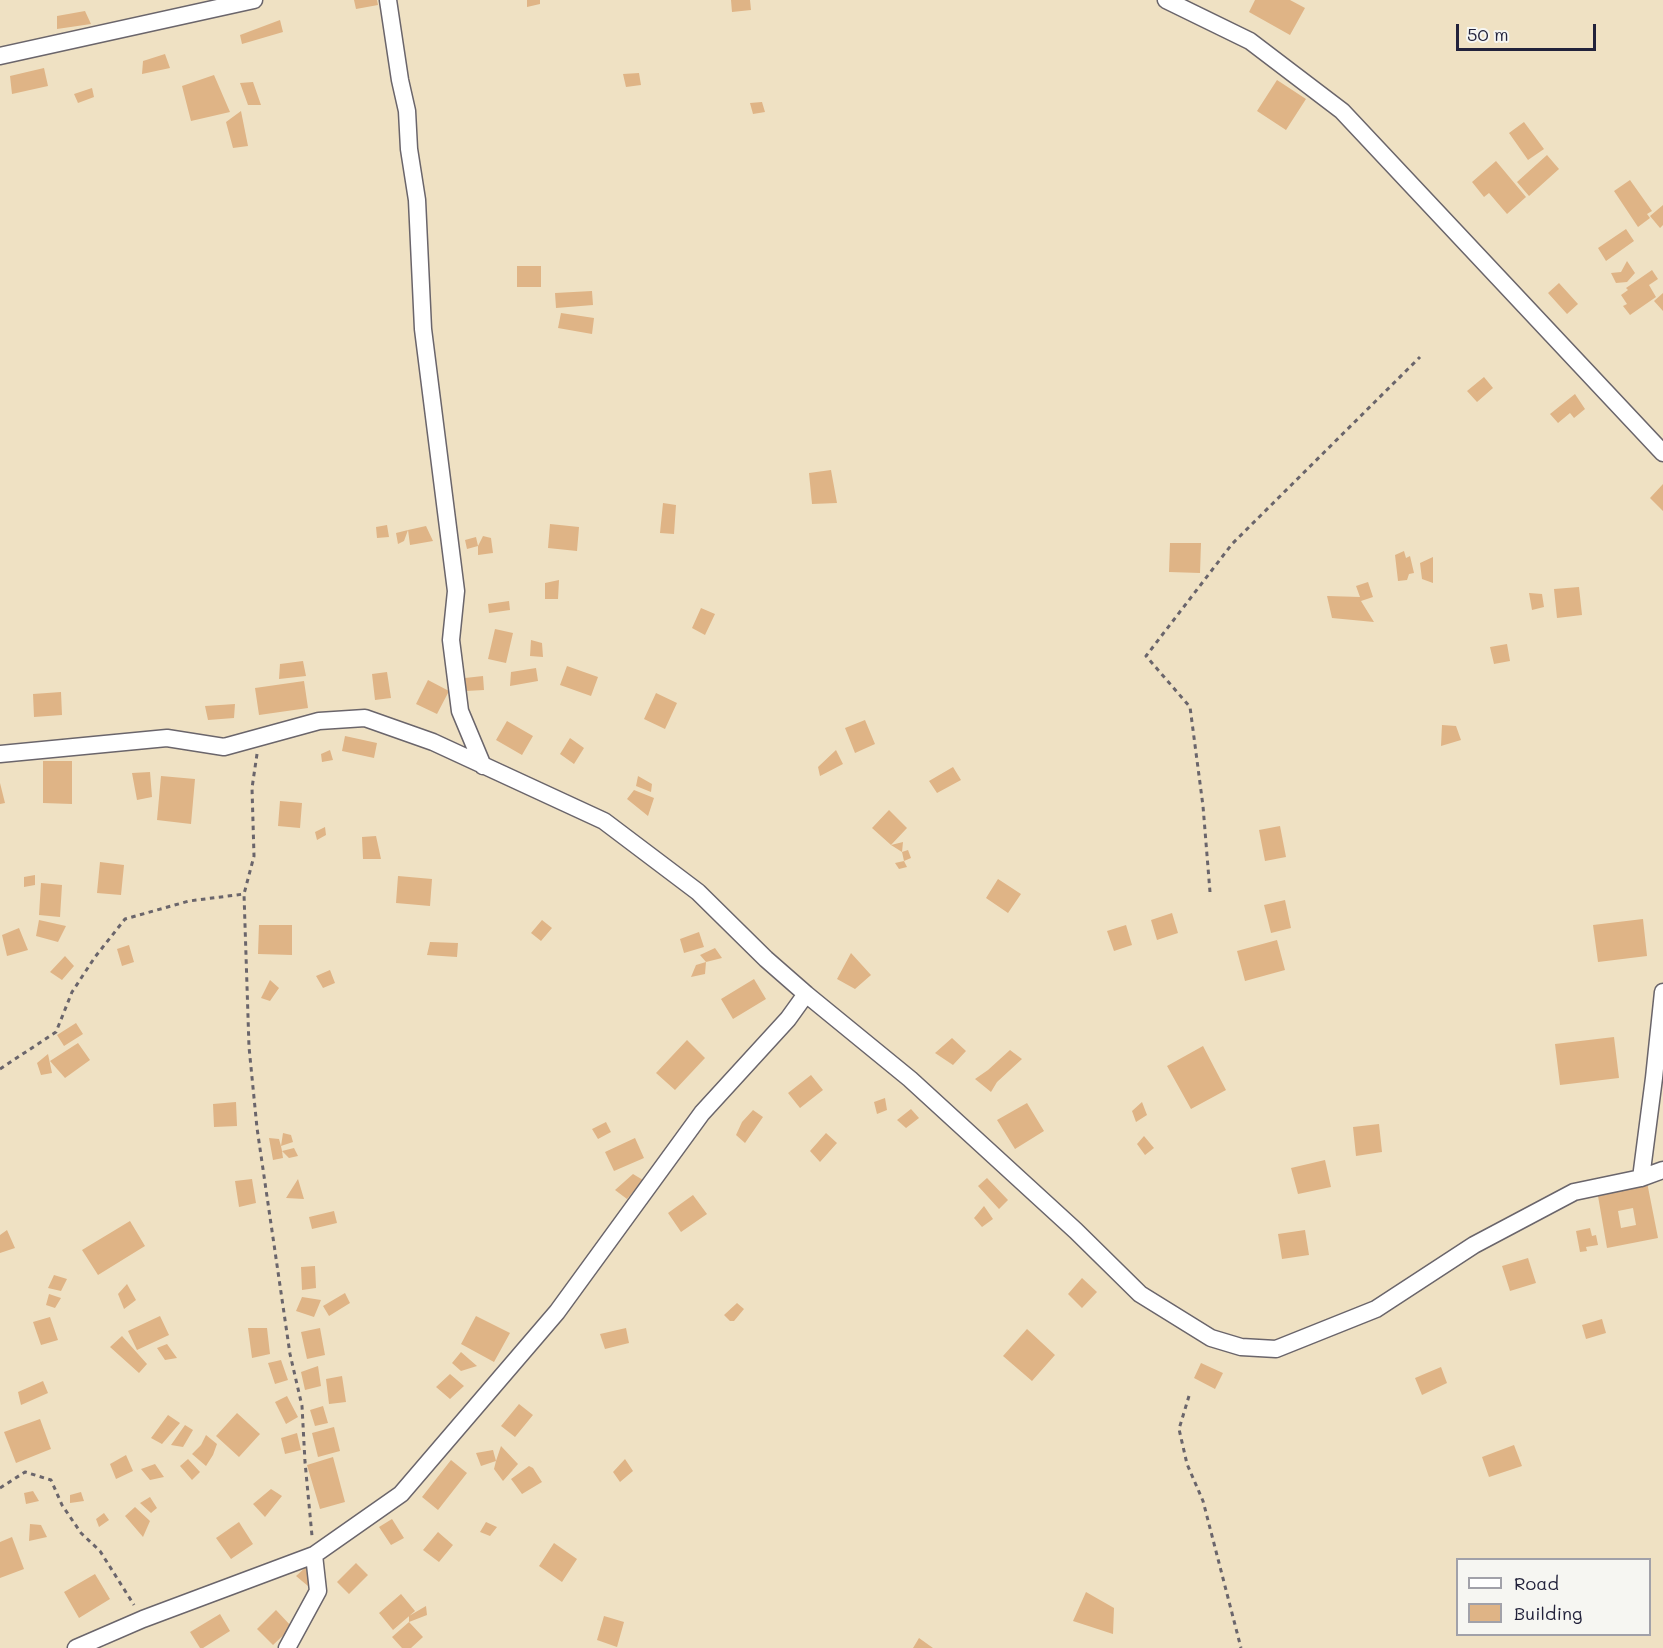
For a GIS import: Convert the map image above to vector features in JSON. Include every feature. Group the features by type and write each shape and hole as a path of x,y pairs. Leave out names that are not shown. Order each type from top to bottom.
{"street":[{"path":"0,56 254,0"},
{"path":"388,0 399,80 407,111 409,149 417,200 423,329 456,591 451,640 460,711 483,766"},
{"path":"1167,0 1250,41 1342,111 1663,453"},
{"path":"0,754 167,738 224,747 319,721 365,718 433,742 604,821 698,892 766,959 910,1079 1076,1231 1140,1294 1211,1338 1241,1347 1276,1349 1377,1310 1474,1245 1574,1192 1641,1178 1663,1170"},
{"path":"1641,1178 1663,992"},
{"path":"76,1648 143,1619 314,1555 401,1494 557,1312 702,1113 788,1019 806,994"},
{"path":"287,1648 318,1591 314,1555"}],"path":[{"path":"1210,892 1203,806 1190,707 1146,656 1232,544 1420,357"},
{"path":"260,737 252,788 254,856 244,894 249,1047 257,1128 290,1354 302,1406 304,1462 314,1555"},
{"path":"0,1070 56,1032 72,992 125,918 189,901 244,894"},
{"path":"1189,1396 1179,1429 1187,1464 1203,1502 1241,1648"},
{"path":"0,1488 25,1472 51,1480 62,1505 81,1533 100,1551 143,1619"}],"building":[{"path":"354,0 377,0 378,5 356,9"},
{"path":"527,0 540,0 540,4 527,7"},
{"path":"731,0 750,0 751,10 732,12"},
{"path":"1255,0 1290,0 1305,8 1290,35 1249,12"},
{"path":"85,11 91,24 57,29 57,16"},
{"path":"280,20 283,32 242,44 240,35"},
{"path":"165,54 170,68 142,74 143,61"},
{"path":"44,68 48,86 12,94 10,76"},
{"path":"639,73 641,85 626,87 623,74"},
{"path":"214,75 230,112 191,121 182,86"},
{"path":"1277,80 1306,99 1286,130 1257,111"},
{"path":"253,82 261,105 248,105 240,83"},
{"path":"92,88 94,97 78,103 74,94"},
{"path":"762,102 765,112 753,114 750,103"},
{"path":"241,111 248,146 233,148 226,122"},
{"path":"1524,122 1544,149 1528,160 1509,133"},
{"path":"1547,155 1559,169 1529,196 1517,182"},
{"path":"1496,161 1526,197 1507,214 1489,193 1484,197 1472,182"},
{"path":"1630,180 1652,211 1647,214 1650,218 1638,227 1614,191"},
{"path":"1663,205 1663,225 1660,228 1650,216"},
{"path":"1626,229 1634,241 1606,261 1598,248"},
{"path":"1627,261 1635,273 1627,282 1616,283 1611,273 1621,272"},
{"path":"517,266 541,266 541,287 517,287"},
{"path":"1652,270 1658,279 1649,285 1656,297 1630,315 1623,306 1627,304 1621,295 1628,290 1626,288"},
{"path":"1559,283 1578,304 1567,314 1548,293"},
{"path":"592,291 593,305 556,308 555,293"},
{"path":"1663,293 1663,311 1654,301"},
{"path":"561,313 594,318 592,334 558,328"},
{"path":"1484,377 1493,388 1477,402 1467,391"},
{"path":"1575,394 1585,409 1574,418 1570,413 1558,423 1550,414"},
{"path":"831,470 837,503 812,504 809,473"},
{"path":"1663,484 1663,511 1650,498"},
{"path":"663,503 676,505 674,534 660,533"},
{"path":"550,524 579,527 577,551 548,548"},
{"path":"387,525 389,537 377,538 376,527"},
{"path":"426,526 433,541 410,545 408,530"},
{"path":"408,530 404,541 398,544 396,533"},
{"path":"483,536 491,538 493,553 478,555 478,546"},
{"path":"476,537 478,546 467,549 465,540"},
{"path":"1170,543 1201,543 1200,573 1169,572"},
{"path":"1404,551 1406,558 1410,556 1414,573 1409,574 1407,580 1398,581 1395,555"},
{"path":"1433,557 1433,583 1422,579 1420,563"},
{"path":"559,580 558,599 545,599 545,583"},
{"path":"1368,582 1373,597 1361,601 1374,622 1332,618 1327,596 1360,597 1356,586"},
{"path":"1579,587 1582,615 1557,618 1554,589"},
{"path":"1529,593 1542,594 1544,607 1532,610"},
{"path":"509,601 510,610 489,613 488,604"},
{"path":"701,608 715,614 705,635 692,628"},
{"path":"495,629 513,633 506,663 488,659"},
{"path":"531,640 542,643 543,657 530,656"},
{"path":"1507,644 1510,661 1494,664 1490,647"},
{"path":"303,661 306,676 279,679 280,664"},
{"path":"567,666 598,677 591,696 560,685"},
{"path":"536,668 538,681 510,686 511,672"},
{"path":"387,672 391,698 375,700 372,674"},
{"path":"483,676 484,690 466,691 465,678"},
{"path":"428,680 449,691 437,714 416,704"},
{"path":"304,681 308,708 259,715 255,688"},
{"path":"61,692 62,715 34,717 33,694"},
{"path":"656,693 677,703 665,729 644,719"},
{"path":"235,704 234,718 208,720 205,706"},
{"path":"865,720 875,744 855,753 845,728"},
{"path":"507,721 533,736 522,755 496,740"},
{"path":"1442,725 1456,726 1461,740 1441,746"},
{"path":"345,736 377,743 374,758 342,751"},
{"path":"570,738 584,748 574,764 560,754"},
{"path":"330,750 333,760 322,762 321,754"},
{"path":"836,750 843,764 820,776 818,767"},
{"path":"43,761 72,761 72,804 43,803"},
{"path":"953,767 961,780 937,793 929,781"},
{"path":"150,772 152,797 137,800 132,773"},
{"path":"161,776 195,779 191,824 157,820"},
{"path":"638,776 652,784 651,792 636,786"},
{"path":"0,783 5,803 0,804"},
{"path":"634,790 654,798 648,816 627,799"},
{"path":"280,801 302,803 300,828 278,826"},
{"path":"889,810 907,828 891,845 872,828"},
{"path":"1280,826 1286,857 1265,861 1259,830"},
{"path":"325,827 326,835 317,840 315,832"},
{"path":"376,836 381,859 363,859 362,837"},
{"path":"903,842 902,852 891,845"},
{"path":"908,850 911,858 904,861 902,852"},
{"path":"904,861 907,867 899,869 895,863"},
{"path":"100,862 124,865 121,895 97,893"},
{"path":"35,875 35,885 24,887 24,877"},
{"path":"398,876 432,879 430,906 396,903"},
{"path":"998,879 1021,894 1008,913 986,898"},
{"path":"41,883 62,885 60,917 39,915"},
{"path":"1285,900 1291,928 1271,933 1264,905"},
{"path":"1172,913 1178,933 1157,940 1151,920"},
{"path":"1643,919 1647,956 1598,962 1593,925"},
{"path":"39,920 66,926 58,942 36,936"},
{"path":"542,920 552,928 541,941 531,933"},
{"path":"259,925 292,925 292,955 258,954"},
{"path":"1126,925 1132,945 1114,951 1107,931"},
{"path":"19,928 28,950 7,956 2,935"},
{"path":"699,932 704,947 684,953 680,939"},
{"path":"1277,940 1285,970 1245,981 1237,951"},
{"path":"430,942 458,943 457,957 427,955"},
{"path":"129,945 134,962 122,966 117,949"},
{"path":"715,948 722,958 706,962 700,955"},
{"path":"851,953 871,975 855,989 837,979"},
{"path":"65,956 74,966 62,980 50,972"},
{"path":"706,962 705,974 691,977 696,965"},
{"path":"330,970 335,983 323,988 316,976"},
{"path":"754,979 766,999 733,1019 721,999"},
{"path":"270,980 279,988 270,1001 261,998"},
{"path":"76,1023 83,1034 64,1046 57,1035"},
{"path":"1614,1037 1619,1078 1560,1085 1555,1044"},
{"path":"952,1038 966,1051 953,1065 935,1053"},
{"path":"687,1040 705,1058 675,1090 656,1073"},
{"path":"78,1043 90,1060 65,1078 50,1061"},
{"path":"1203,1046 1226,1090 1191,1109 1167,1066"},
{"path":"1010,1050 1022,1059 997,1082 991,1092 975,1079"},
{"path":"48,1054 52,1073 41,1075 37,1063"},
{"path":"811,1075 823,1090 800,1108 788,1093"},
{"path":"885,1098 887,1110 877,1114 874,1102"},
{"path":"236,1102 237,1126 214,1127 213,1104"},
{"path":"1142,1102 1147,1115 1136,1122 1132,1111"},
{"path":"1027,1103 1044,1131 1015,1149 997,1120"},
{"path":"911,1109 919,1118 906,1128 897,1120"},
{"path":"753,1110 763,1117 745,1143 736,1135 742,1122"},
{"path":"606,1122 611,1132 598,1139 592,1129"},
{"path":"1379,1124 1382,1152 1356,1156 1353,1127"},
{"path":"283,1133 291,1135 293,1142 281,1146"},
{"path":"826,1133 837,1143 820,1162 810,1151"},
{"path":"1144,1136 1154,1148 1145,1155 1137,1144"},
{"path":"269,1138 279,1139 283,1158 273,1160"},
{"path":"635,1138 644,1158 614,1171 605,1152"},
{"path":"294,1148 298,1156 289,1158 282,1151"},
{"path":"1325,1160 1331,1187 1298,1194 1291,1168"},
{"path":"633,1174 643,1180 627,1199 615,1190"},
{"path":"1646,1177 1658,1238 1607,1248 1598,1196 1622,1191 1620,1182","holes":["1633,1208 1636,1225 1621,1228 1618,1211"]},
{"path":"987,1178 1008,1200 999,1209 978,1186"},
{"path":"252,1179 256,1203 239,1207 235,1181"},
{"path":"298,1179 304,1199 286,1198"},
{"path":"693,1195 707,1214 681,1232 668,1213"},
{"path":"984,1206 993,1219 982,1227 974,1218"},
{"path":"334,1211 337,1223 312,1229 309,1217"},
{"path":"130,1221 145,1246 98,1275 82,1250"},
{"path":"1590,1228 1592,1236 1596,1235 1598,1245 1586,1247 1587,1251 1580,1252 1576,1231"},
{"path":"7,1230 15,1248 0,1253 0,1235"},
{"path":"1305,1230 1309,1255 1282,1259 1278,1234"},
{"path":"1528,1258 1536,1283 1510,1291 1502,1266"},
{"path":"315,1266 316,1288 302,1290 301,1267"},
{"path":"54,1275 67,1279 61,1291 48,1288"},
{"path":"1082,1278 1097,1292 1082,1308 1068,1294"},
{"path":"127,1284 136,1300 124,1309 118,1294"},
{"path":"345,1293 350,1303 329,1316 323,1306"},
{"path":"49,1294 61,1298 55,1308 46,1305"},
{"path":"302,1297 321,1300 314,1317 296,1311"},
{"path":"737,1303 744,1309 734,1321 730,1321 724,1315"},
{"path":"160,1316 169,1335 137,1350 128,1331"},
{"path":"476,1316 510,1333 494,1362 461,1344"},
{"path":"50,1317 58,1340 41,1345 33,1322"},
{"path":"1602,1319 1606,1333 1586,1339 1582,1325"},
{"path":"248,1328 267,1328 270,1354 252,1358"},
{"path":"320,1328 325,1355 307,1359 301,1332"},
{"path":"626,1328 629,1343 605,1349 600,1334"},
{"path":"1027,1329 1055,1355 1032,1381 1003,1356"},
{"path":"122,1336 147,1364 139,1373 110,1347"},
{"path":"167,1344 177,1358 165,1360 157,1348"},
{"path":"461,1352 477,1366 461,1371 452,1363"},
{"path":"281,1360 288,1380 275,1384 268,1363"},
{"path":"1201,1363 1223,1373 1215,1389 1194,1378"},
{"path":"318,1366 321,1386 305,1390 301,1372"},
{"path":"1441,1367 1447,1383 1422,1395 1415,1378"},
{"path":"450,1374 464,1386 450,1399 436,1387"},
{"path":"342,1376 346,1402 329,1404 326,1379"},
{"path":"43,1381 48,1393 21,1405 18,1392"},
{"path":"287,1396 298,1417 286,1424 275,1402"},
{"path":"519,1404 533,1415 515,1437 501,1426"},
{"path":"323,1406 328,1423 315,1426 310,1410"},
{"path":"237,1413 260,1434 239,1457 216,1436"},
{"path":"168,1415 180,1423 162,1444 151,1438"},
{"path":"40,1419 51,1449 16,1463 4,1432"},
{"path":"185,1425 193,1430 183,1447 171,1445"},
{"path":"334,1427 340,1451 318,1457 312,1433"},
{"path":"297,1433 301,1450 285,1454 281,1438"},
{"path":"206,1435 217,1444 206,1466 192,1454 201,1445"},
{"path":"1514,1445 1522,1466 1489,1477 1482,1457"},
{"path":"501,1446 518,1464 503,1481 494,1469"},
{"path":"493,1450 496,1461 481,1466 476,1453"},
{"path":"126,1455 133,1471 116,1479 110,1464"},
{"path":"333,1457 345,1502 320,1509 307,1465"},
{"path":"188,1459 200,1472 192,1480 180,1466"},
{"path":"625,1459 633,1471 620,1482 613,1472"},
{"path":"451,1460 467,1473 438,1510 422,1497"},
{"path":"155,1464 164,1477 150,1480 141,1469"},
{"path":"529,1466 533,1468 542,1482 522,1494 511,1479"},
{"path":"271,1489 282,1496 265,1517 253,1504"},
{"path":"33,1491 39,1501 26,1504 24,1493"},
{"path":"81,1492 84,1501 70,1503 70,1495"},
{"path":"150,1497 157,1508 151,1513 140,1503"},
{"path":"135,1507 150,1521 143,1537 125,1516"},
{"path":"104,1513 109,1520 99,1527 96,1519"},
{"path":"392,1519 404,1538 391,1545 379,1527"},
{"path":"239,1522 253,1544 231,1559 216,1538"},
{"path":"486,1522 497,1527 490,1536 480,1532"},
{"path":"30,1524 41,1525 47,1537 29,1541"},
{"path":"438,1532 453,1545 439,1562 423,1550"},
{"path":"12,1537 24,1569 0,1578 0,1542"},
{"path":"554,1543 577,1559 562,1582 539,1566"},
{"path":"356,1563 368,1575 349,1594 337,1582"},
{"path":"306,1567 317,1576 308,1586 296,1576"},
{"path":"95,1574 110,1599 79,1618 64,1592"},
{"path":"1086,1592 1114,1608 1113,1634 1073,1621"},
{"path":"401,1594 415,1611 393,1630 379,1613"},
{"path":"426,1606 427,1615 409,1622 409,1616"},
{"path":"276,1610 292,1627 273,1645 257,1629"},
{"path":"220,1614 230,1631 200,1648 190,1632"},
{"path":"604,1616 624,1622 617,1647 597,1640"},
{"path":"409,1622 423,1637 411,1648 402,1648 392,1637"},
{"path":"919,1638 933,1648 913,1648"}]}
